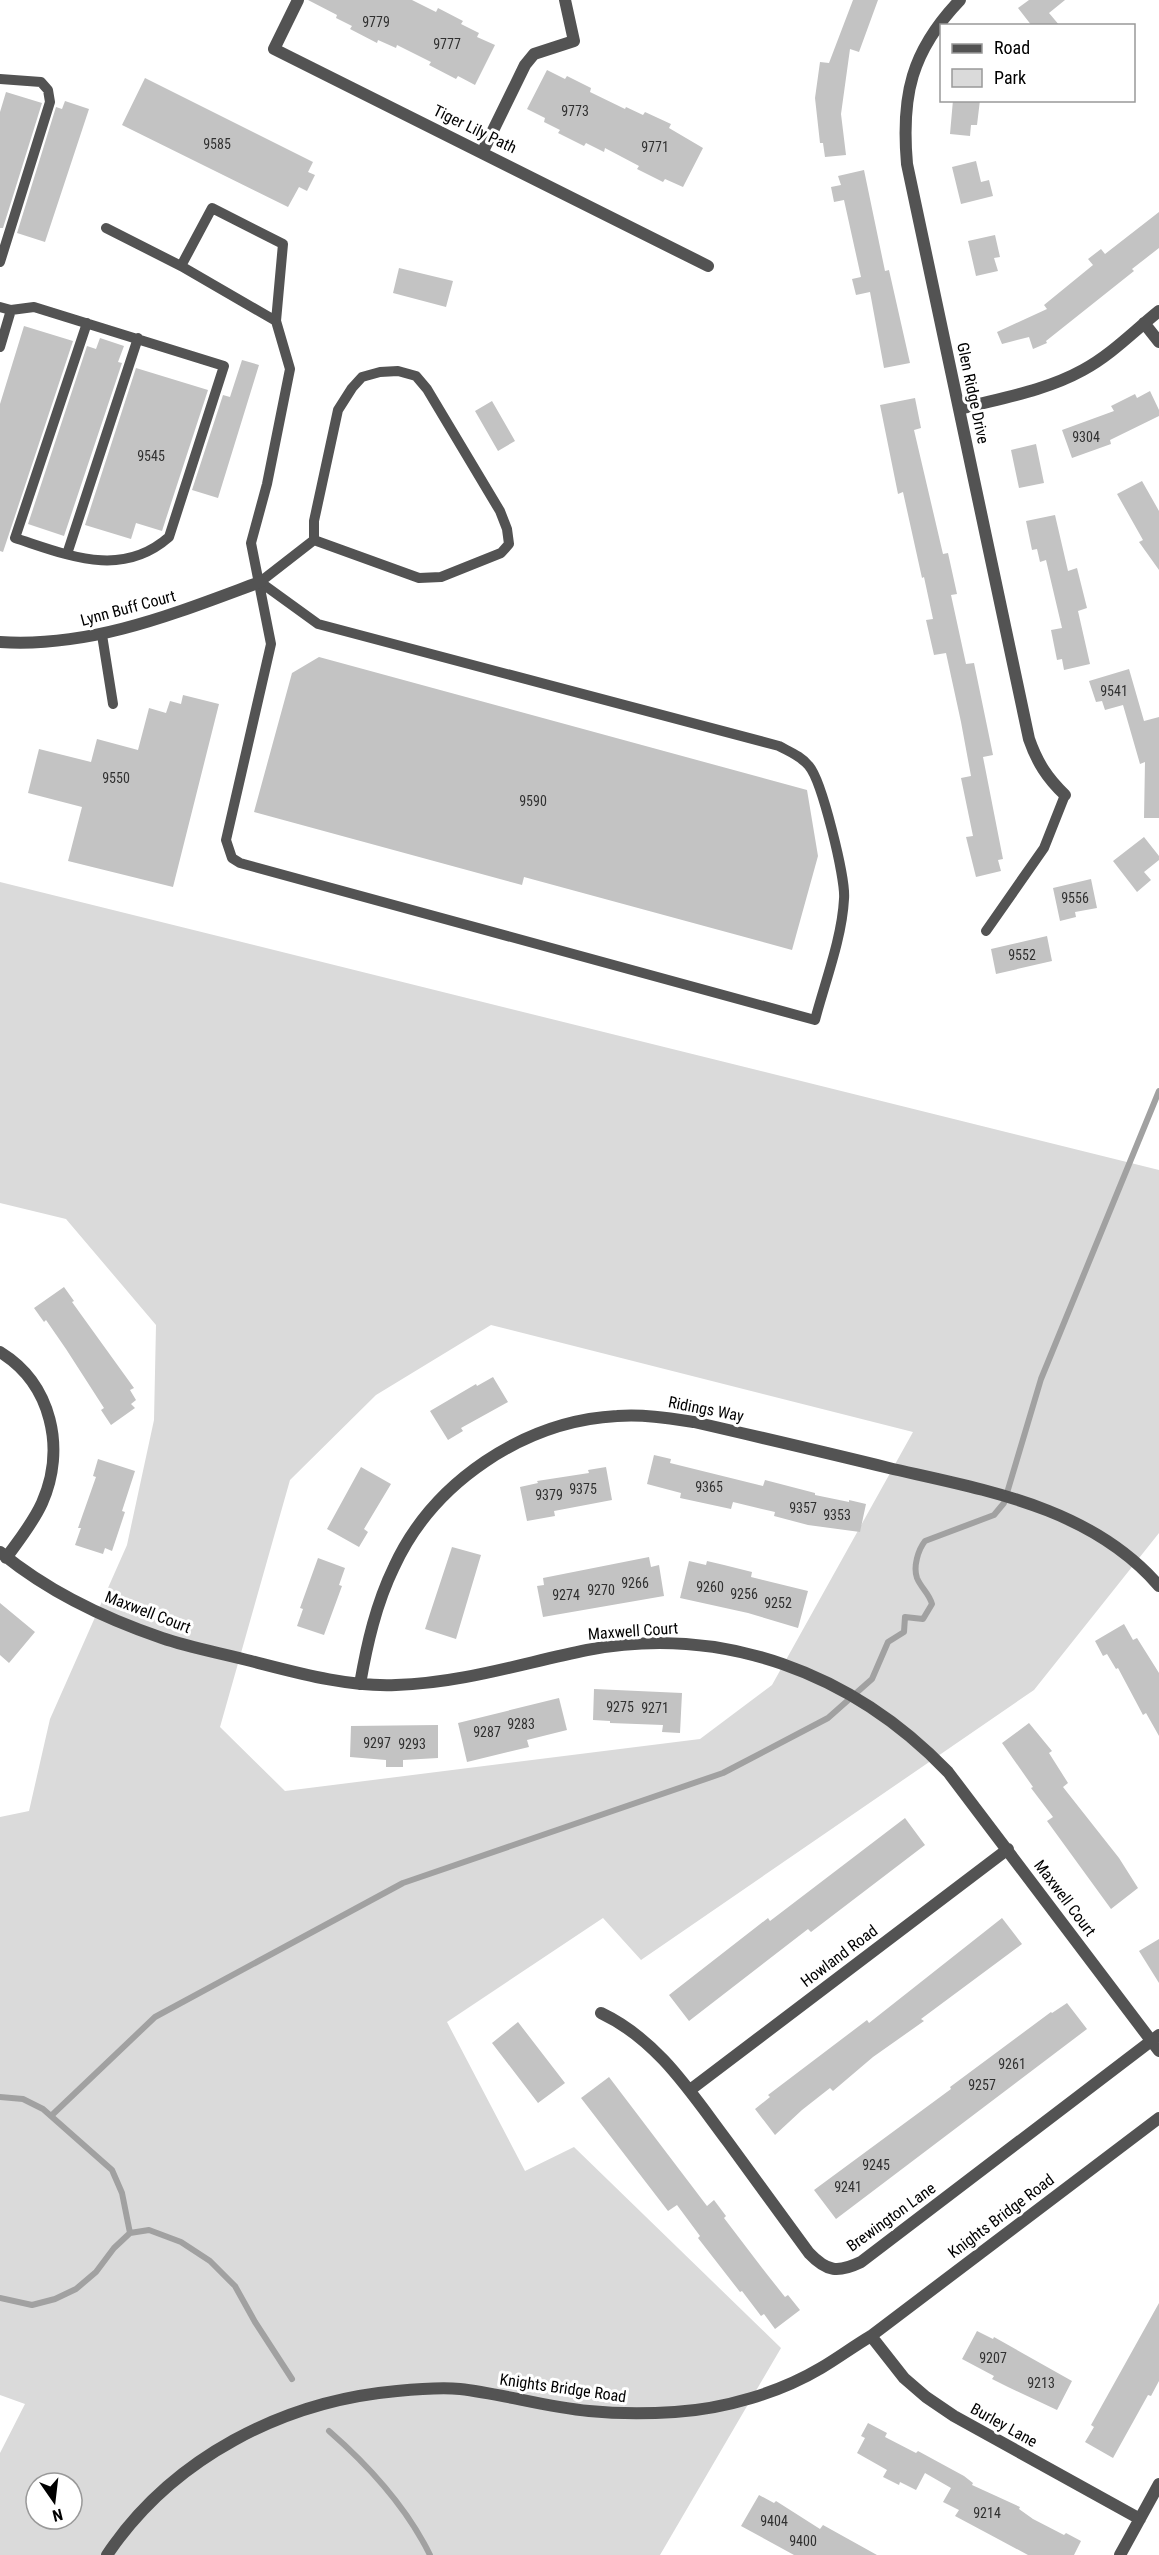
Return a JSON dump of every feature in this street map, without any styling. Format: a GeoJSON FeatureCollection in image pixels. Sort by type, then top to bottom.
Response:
{"type":"FeatureCollection","features":[{"type":"Feature","properties":{"kind":"street","name":"Tiger Lily Path"},"geometry":{"type":"LineString","coordinates":[[298,0],[274,49],[483,151],[708,266]]}},
{"type":"Feature","properties":{"kind":"street"},"geometry":{"type":"LineString","coordinates":[[483,151],[525,65],[534,54],[574,41],[565,0]]}},
{"type":"Feature","properties":{"kind":"street","name":"Glen Ridge Drive"},"geometry":{"type":"LineString","coordinates":[[960,0],[934,31],[917,62],[906,97],[904,126],[907,164],[1029,739],[1036,760],[1048,778],[1065,795]]}},
{"type":"Feature","properties":{"kind":"street"},"geometry":{"type":"LineString","coordinates":[[960,409],[1050,384],[1082,370],[1106,356],[1159,311]]}},
{"type":"Feature","properties":{"kind":"street"},"geometry":{"type":"LineString","coordinates":[[1144,323],[1159,342]]}},
{"type":"Feature","properties":{"kind":"street","name":"Lynn Buff Court"},"geometry":{"type":"LineString","coordinates":[[0,642],[57,642],[102,635],[170,615],[260,582]]}},
{"type":"Feature","properties":{"kind":"street"},"geometry":{"type":"LineString","coordinates":[[0,1352],[23,1369],[39,1392],[51,1419],[54,1448],[54,1462],[43,1501],[30,1526],[3,1555]]}},
{"type":"Feature","properties":{"kind":"street","name":"Ridings Way"},"geometry":{"type":"LineString","coordinates":[[360,1684],[367,1644],[394,1566],[416,1527],[442,1496],[503,1450],[541,1433],[577,1422],[626,1416],[655,1416],[694,1422],[1030,1503],[1094,1533],[1123,1552],[1159,1586]]}},
{"type":"Feature","properties":{"kind":"street","name":"Maxwell Court"},"geometry":{"type":"LineString","coordinates":[[3,1555],[62,1593],[112,1619],[163,1638],[316,1677],[360,1684],[436,1683],[464,1679],[589,1650],[641,1644],[683,1643],[722,1648],[767,1658],[805,1672],[874,1709],[919,1742],[941,1764],[1155,2038],[1159,2051]]}},
{"type":"Feature","properties":{"kind":"street","name":"Howland Road"},"geometry":{"type":"LineString","coordinates":[[690,2090],[1008,1849]]}},
{"type":"Feature","properties":{"kind":"street","name":"Brewington Lane"},"geometry":{"type":"LineString","coordinates":[[601,2013],[637,2033],[653,2048],[690,2090],[809,2253],[819,2263],[833,2270],[847,2269],[861,2262],[1155,2038]]}},
{"type":"Feature","properties":{"kind":"street","name":"Knights Bridge Road"},"geometry":{"type":"LineString","coordinates":[[107,2555],[153,2499],[199,2462],[256,2428],[286,2415],[332,2401],[380,2392],[426,2388],[459,2389],[588,2411],[629,2414],[677,2412],[714,2407],[788,2384],[821,2368],[871,2336],[1159,2118]]}},
{"type":"Feature","properties":{"kind":"street","name":"Burley Lane"},"geometry":{"type":"LineString","coordinates":[[871,2336],[904,2378],[926,2397],[954,2416],[1140,2519]]}},
{"type":"Feature","properties":{"kind":"street"},"geometry":{"type":"LineString","coordinates":[[1120,2555],[1159,2484]]}},
{"type":"Feature","properties":{"kind":"lane"},"geometry":{"type":"LineString","coordinates":[[0,79],[41,82],[48,90],[50,102],[0,262]]}},
{"type":"Feature","properties":{"kind":"lane"},"geometry":{"type":"LineString","coordinates":[[181,266],[212,208],[283,244],[276,321],[290,369],[267,484],[251,543],[271,644],[226,840],[232,858],[240,863],[815,1020],[843,914],[845,896],[824,799],[814,774],[799,756],[779,746],[318,624],[260,582]]}},
{"type":"Feature","properties":{"kind":"lane"},"geometry":{"type":"LineString","coordinates":[[106,228],[181,266],[276,321]]}},
{"type":"Feature","properties":{"kind":"lane"},"geometry":{"type":"LineString","coordinates":[[0,307],[11,310],[34,306],[224,366],[169,537],[159,546],[140,555],[116,561],[86,560],[15,538],[87,323]]}},
{"type":"Feature","properties":{"kind":"lane"},"geometry":{"type":"LineString","coordinates":[[0,347],[11,310]]}},
{"type":"Feature","properties":{"kind":"lane"},"geometry":{"type":"LineString","coordinates":[[67,554],[138,338]]}},
{"type":"Feature","properties":{"kind":"lane"},"geometry":{"type":"LineString","coordinates":[[398,371],[416,376],[427,389],[500,511],[507,529],[509,544],[501,553],[441,577],[419,578],[314,540],[314,521],[338,410],[362,377],[380,372],[398,371]]}},
{"type":"Feature","properties":{"kind":"lane"},"geometry":{"type":"LineString","coordinates":[[260,582],[314,540]]}},
{"type":"Feature","properties":{"kind":"lane"},"geometry":{"type":"LineString","coordinates":[[102,635],[113,704]]}},
{"type":"Feature","properties":{"kind":"lane"},"geometry":{"type":"LineString","coordinates":[[986,931],[1044,848],[1065,795]]}},
{"type":"Feature","properties":{"kind":"green space"},"geometry":{"type":"Polygon","coordinates":[[[0,882],[1159,1170],[1159,1533],[1034,1690],[641,1960],[603,1918],[447,2022],[525,2171],[574,2147],[781,2348],[660,2555],[0,2555],[0,2453],[25,2404],[0,2395],[0,1817],[29,1811],[50,1719],[127,1545],[154,1420],[156,1325],[66,1219],[0,1203],[0,882]],[[491,1325],[376,1395],[290,1480],[220,1727],[285,1791],[700,1739],[772,1685],[913,1432],[491,1325]]]}},
{"type":"Feature","properties":{"kind":"building"},"geometry":{"type":"Polygon","coordinates":[[[308,0],[412,0],[436,12],[438,8],[463,21],[461,24],[479,33],[477,37],[495,45],[475,85],[458,76],[456,79],[429,65],[431,62],[397,45],[396,48],[378,40],[377,43],[350,29],[352,26],[336,18],[337,15],[308,0]]]}},
{"type":"Feature","properties":{"kind":"building"},"geometry":{"type":"Polygon","coordinates":[[[853,0],[878,0],[859,52],[850,49],[841,114],[846,155],[825,157],[823,143],[820,143],[815,98],[820,62],[829,63],[853,0]]]}},
{"type":"Feature","properties":{"kind":"building"},"geometry":{"type":"Polygon","coordinates":[[[1029,0],[1065,0],[1049,13],[1058,24],[1030,24],[1018,8],[1029,0]]]}},
{"type":"Feature","properties":{"kind":"building"},"geometry":{"type":"Polygon","coordinates":[[[547,70],[565,79],[567,76],[591,88],[590,92],[625,109],[626,107],[643,115],[645,112],[671,124],[669,128],[703,148],[683,187],[665,179],[663,182],[637,169],[639,166],[605,148],[604,152],[586,143],[584,146],[558,133],[560,130],[544,122],[545,118],[527,109],[547,70]]]}},
{"type":"Feature","properties":{"kind":"building"},"geometry":{"type":"Polygon","coordinates":[[[145,78],[313,162],[308,172],[315,175],[307,191],[299,187],[288,207],[122,125],[145,78]]]}},
{"type":"Feature","properties":{"kind":"building"},"geometry":{"type":"Polygon","coordinates":[[[6,92],[42,103],[3,228],[0,228],[0,112],[6,92]]]}},
{"type":"Feature","properties":{"kind":"building"},"geometry":{"type":"Polygon","coordinates":[[[65,101],[89,109],[45,242],[17,233],[56,107],[62,109],[65,101]]]}},
{"type":"Feature","properties":{"kind":"building"},"geometry":{"type":"Polygon","coordinates":[[[953,102],[980,102],[977,125],[971,125],[970,136],[950,134],[953,102]]]}},
{"type":"Feature","properties":{"kind":"building"},"geometry":{"type":"Polygon","coordinates":[[[976,161],[981,182],[989,180],[993,196],[961,204],[952,167],[976,161]]]}},
{"type":"Feature","properties":{"kind":"building"},"geometry":{"type":"Polygon","coordinates":[[[864,170],[885,271],[889,270],[910,363],[884,368],[870,292],[856,295],[852,279],[861,277],[844,200],[834,202],[831,187],[841,185],[838,176],[864,170]]]}},
{"type":"Feature","properties":{"kind":"building"},"geometry":{"type":"Polygon","coordinates":[[[1159,212],[1159,248],[1132,269],[1134,271],[1046,341],[1047,343],[1033,349],[1029,337],[1002,344],[997,332],[1047,309],[1044,305],[1093,265],[1088,259],[1101,249],[1105,254],[1159,212]]]}},
{"type":"Feature","properties":{"kind":"building"},"geometry":{"type":"Polygon","coordinates":[[[995,235],[1000,257],[994,258],[998,271],[976,276],[968,241],[995,235]]]}},
{"type":"Feature","properties":{"kind":"building"},"geometry":{"type":"Polygon","coordinates":[[[399,268],[453,281],[446,307],[393,293],[399,268]]]}},
{"type":"Feature","properties":{"kind":"building"},"geometry":{"type":"Polygon","coordinates":[[[24,326],[73,341],[3,552],[0,551],[0,404],[24,326]]]}},
{"type":"Feature","properties":{"kind":"building"},"geometry":{"type":"Polygon","coordinates":[[[100,338],[124,346],[118,362],[122,363],[64,536],[28,524],[87,346],[96,349],[100,338]]]}},
{"type":"Feature","properties":{"kind":"building"},"geometry":{"type":"Polygon","coordinates":[[[242,360],[259,365],[218,498],[192,490],[223,395],[230,397],[242,360]]]}},
{"type":"Feature","properties":{"kind":"building"},"geometry":{"type":"Polygon","coordinates":[[[136,368],[208,390],[162,531],[136,523],[131,539],[85,525],[136,368]]]}},
{"type":"Feature","properties":{"kind":"building"},"geometry":{"type":"Polygon","coordinates":[[[1150,391],[1159,410],[1159,416],[1110,440],[1111,444],[1072,458],[1062,430],[1114,411],[1111,406],[1135,394],[1137,398],[1150,391]]]}},
{"type":"Feature","properties":{"kind":"building"},"geometry":{"type":"Polygon","coordinates":[[[915,398],[921,428],[914,430],[943,554],[948,553],[957,594],[951,595],[966,664],[974,663],[993,755],[983,757],[1003,859],[998,860],[1001,871],[976,877],[966,837],[973,836],[961,778],[971,776],[961,722],[946,653],[934,655],[926,620],[933,619],[924,577],[922,578],[903,492],[898,494],[880,405],[915,398]]]}},
{"type":"Feature","properties":{"kind":"building"},"geometry":{"type":"Polygon","coordinates":[[[492,401],[515,441],[498,451],[475,411],[492,401]]]}},
{"type":"Feature","properties":{"kind":"building"},"geometry":{"type":"Polygon","coordinates":[[[1036,444],[1044,483],[1019,488],[1011,450],[1036,444]]]}},
{"type":"Feature","properties":{"kind":"building"},"geometry":{"type":"Polygon","coordinates":[[[1142,481],[1159,511],[1159,570],[1139,542],[1143,540],[1117,494],[1142,481]]]}},
{"type":"Feature","properties":{"kind":"building"},"geometry":{"type":"Polygon","coordinates":[[[1055,515],[1068,571],[1077,568],[1087,608],[1078,611],[1090,664],[1064,670],[1062,659],[1057,660],[1051,630],[1062,628],[1046,560],[1040,562],[1037,549],[1032,550],[1026,521],[1055,515]]]}},
{"type":"Feature","properties":{"kind":"building"},"geometry":{"type":"Polygon","coordinates":[[[319,657],[807,790],[818,856],[792,950],[524,877],[522,885],[254,812],[292,673],[319,657]]]}},
{"type":"Feature","properties":{"kind":"building"},"geometry":{"type":"Polygon","coordinates":[[[1129,669],[1144,721],[1159,717],[1159,818],[1144,818],[1145,762],[1140,764],[1123,705],[1105,710],[1102,701],[1096,702],[1089,681],[1129,669]]]}},
{"type":"Feature","properties":{"kind":"building"},"geometry":{"type":"Polygon","coordinates":[[[183,695],[219,704],[173,887],[68,861],[82,807],[28,793],[39,749],[91,762],[97,739],[138,750],[149,708],[166,713],[170,701],[181,704],[183,695]]]}},
{"type":"Feature","properties":{"kind":"building"},"geometry":{"type":"Polygon","coordinates":[[[1144,837],[1159,856],[1159,860],[1144,872],[1151,880],[1137,892],[1113,861],[1144,837]]]}},
{"type":"Feature","properties":{"kind":"building"},"geometry":{"type":"Polygon","coordinates":[[[1091,879],[1097,908],[1075,912],[1076,917],[1060,921],[1053,888],[1091,879]]]}},
{"type":"Feature","properties":{"kind":"building"},"geometry":{"type":"Polygon","coordinates":[[[1047,936],[1052,961],[996,974],[991,949],[1047,936]]]}},
{"type":"Feature","properties":{"kind":"building"},"geometry":{"type":"Polygon","coordinates":[[[64,1287],[74,1301],[72,1302],[134,1388],[130,1390],[136,1400],[131,1404],[135,1408],[111,1425],[101,1410],[104,1408],[66,1349],[46,1320],[44,1322],[34,1308],[64,1287]]]}},
{"type":"Feature","properties":{"kind":"building"},"geometry":{"type":"Polygon","coordinates":[[[493,1377],[508,1402],[461,1428],[463,1431],[448,1440],[430,1411],[476,1384],[477,1386],[493,1377]]]}},
{"type":"Feature","properties":{"kind":"building"},"geometry":{"type":"Polygon","coordinates":[[[654,1455],[671,1459],[670,1463],[763,1486],[765,1480],[815,1493],[815,1495],[866,1504],[860,1532],[808,1525],[774,1516],[775,1512],[733,1502],[731,1509],[680,1498],[681,1493],[647,1484],[654,1455]]]}},
{"type":"Feature","properties":{"kind":"building"},"geometry":{"type":"Polygon","coordinates":[[[98,1459],[135,1471],[112,1551],[105,1548],[103,1554],[75,1545],[81,1528],[78,1528],[96,1477],[93,1476],[98,1459]]]}},
{"type":"Feature","properties":{"kind":"building"},"geometry":{"type":"Polygon","coordinates":[[[361,1467],[391,1484],[364,1529],[368,1532],[359,1547],[327,1529],[361,1467]]]}},
{"type":"Feature","properties":{"kind":"building"},"geometry":{"type":"Polygon","coordinates":[[[606,1467],[612,1500],[554,1511],[555,1516],[527,1521],[520,1487],[538,1483],[537,1481],[589,1473],[588,1470],[606,1467]]]}},
{"type":"Feature","properties":{"kind":"building"},"geometry":{"type":"Polygon","coordinates":[[[452,1547],[481,1555],[456,1639],[425,1629],[452,1547]]]}},
{"type":"Feature","properties":{"kind":"building"},"geometry":{"type":"Polygon","coordinates":[[[649,1557],[651,1567],[659,1565],[664,1596],[543,1617],[537,1586],[544,1585],[543,1578],[649,1557]]]}},
{"type":"Feature","properties":{"kind":"building"},"geometry":{"type":"Polygon","coordinates":[[[318,1558],[345,1568],[339,1585],[342,1586],[324,1635],[297,1626],[303,1609],[300,1608],[318,1558]]]}},
{"type":"Feature","properties":{"kind":"building"},"geometry":{"type":"Polygon","coordinates":[[[689,1561],[706,1565],[707,1561],[752,1572],[751,1577],[808,1591],[798,1628],[748,1613],[680,1598],[689,1561]]]}},
{"type":"Feature","properties":{"kind":"building"},"geometry":{"type":"Polygon","coordinates":[[[0,1603],[35,1632],[9,1663],[0,1655],[0,1603]]]}},
{"type":"Feature","properties":{"kind":"building"},"geometry":{"type":"Polygon","coordinates":[[[1124,1624],[1133,1640],[1137,1638],[1159,1673],[1159,1736],[1146,1713],[1143,1715],[1118,1668],[1116,1669],[1107,1654],[1103,1656],[1095,1641],[1124,1624]]]}},
{"type":"Feature","properties":{"kind":"building"},"geometry":{"type":"Polygon","coordinates":[[[594,1689],[682,1693],[680,1733],[662,1732],[663,1725],[593,1720],[594,1689]]]}},
{"type":"Feature","properties":{"kind":"building"},"geometry":{"type":"Polygon","coordinates":[[[559,1698],[567,1730],[527,1740],[529,1747],[467,1762],[458,1723],[559,1698]]]}},
{"type":"Feature","properties":{"kind":"building"},"geometry":{"type":"Polygon","coordinates":[[[1029,1723],[1052,1751],[1049,1753],[1068,1783],[1063,1787],[1119,1858],[1138,1888],[1111,1909],[1047,1821],[1053,1817],[1002,1743],[1029,1723]]]}},
{"type":"Feature","properties":{"kind":"building"},"geometry":{"type":"Polygon","coordinates":[[[438,1725],[438,1758],[403,1760],[403,1767],[386,1767],[386,1760],[350,1757],[351,1726],[438,1725]]]}},
{"type":"Feature","properties":{"kind":"building"},"geometry":{"type":"Polygon","coordinates":[[[905,1818],[925,1845],[811,1932],[808,1929],[689,2021],[669,1995],[768,1918],[770,1921],[905,1818]]]}},
{"type":"Feature","properties":{"kind":"building"},"geometry":{"type":"Polygon","coordinates":[[[1002,1918],[1022,1944],[921,2019],[924,2021],[873,2057],[833,2091],[830,2088],[775,2135],[755,2109],[770,2097],[768,2095],[867,2020],[869,2023],[1002,1918]]]}},
{"type":"Feature","properties":{"kind":"building"},"geometry":{"type":"Polygon","coordinates":[[[1159,1939],[1159,1983],[1139,1951],[1159,1939]]]}},
{"type":"Feature","properties":{"kind":"building"},"geometry":{"type":"Polygon","coordinates":[[[1067,2003],[1087,2029],[836,2219],[814,2190],[1051,2012],[1067,2003]]]}},
{"type":"Feature","properties":{"kind":"building"},"geometry":{"type":"Polygon","coordinates":[[[518,2022],[565,2083],[538,2103],[492,2043],[518,2022]]]}},
{"type":"Feature","properties":{"kind":"building"},"geometry":{"type":"Polygon","coordinates":[[[609,2077],[707,2206],[714,2200],[726,2216],[724,2218],[766,2273],[785,2297],[788,2295],[800,2310],[775,2329],[764,2314],[761,2316],[742,2291],[740,2292],[698,2238],[700,2236],[677,2205],[668,2211],[581,2098],[609,2077]]]}},
{"type":"Feature","properties":{"kind":"building"},"geometry":{"type":"Polygon","coordinates":[[[1159,2303],[1159,2381],[1151,2396],[1148,2395],[1113,2458],[1085,2442],[1094,2427],[1091,2425],[1159,2303]]]}},
{"type":"Feature","properties":{"kind":"building"},"geometry":{"type":"Polygon","coordinates":[[[977,2331],[993,2339],[994,2337],[1072,2381],[1057,2410],[992,2379],[994,2376],[962,2359],[977,2331]]]}},
{"type":"Feature","properties":{"kind":"building"},"geometry":{"type":"Polygon","coordinates":[[[868,2423],[887,2433],[885,2437],[916,2453],[918,2451],[964,2476],[973,2483],[972,2485],[1020,2507],[1019,2509],[1033,2519],[1081,2541],[1074,2555],[1028,2555],[955,2516],[959,2510],[943,2502],[951,2488],[925,2473],[916,2490],[883,2477],[887,2470],[857,2453],[865,2438],[861,2436],[868,2423]]]}},
{"type":"Feature","properties":{"kind":"building"},"geometry":{"type":"Polygon","coordinates":[[[759,2495],[774,2503],[776,2501],[820,2529],[823,2525],[877,2555],[794,2555],[741,2526],[759,2495]]]}},
{"type":"Feature","properties":{"kind":"waterway"},"geometry":{"type":"LineString","coordinates":[[51,2116],[155,2017],[403,1883],[723,1773],[828,1718],[872,1679],[888,1642],[904,1632],[905,1617],[923,1619],[932,1604],[916,1574],[917,1559],[925,1541],[994,1515],[1004,1503],[1041,1379],[1159,1091]]}},
{"type":"Feature","properties":{"kind":"waterway"},"geometry":{"type":"LineString","coordinates":[[0,2097],[23,2099],[43,2109],[112,2170],[122,2193],[130,2233]]}},
{"type":"Feature","properties":{"kind":"waterway"},"geometry":{"type":"LineString","coordinates":[[0,2298],[32,2305],[55,2299],[76,2289],[96,2272],[114,2248],[130,2233],[149,2230],[181,2242],[210,2261],[235,2286],[292,2379]]}},
{"type":"Feature","properties":{"kind":"waterway"},"geometry":{"type":"LineString","coordinates":[[329,2431],[386,2489],[410,2521],[430,2555]]}}]}
